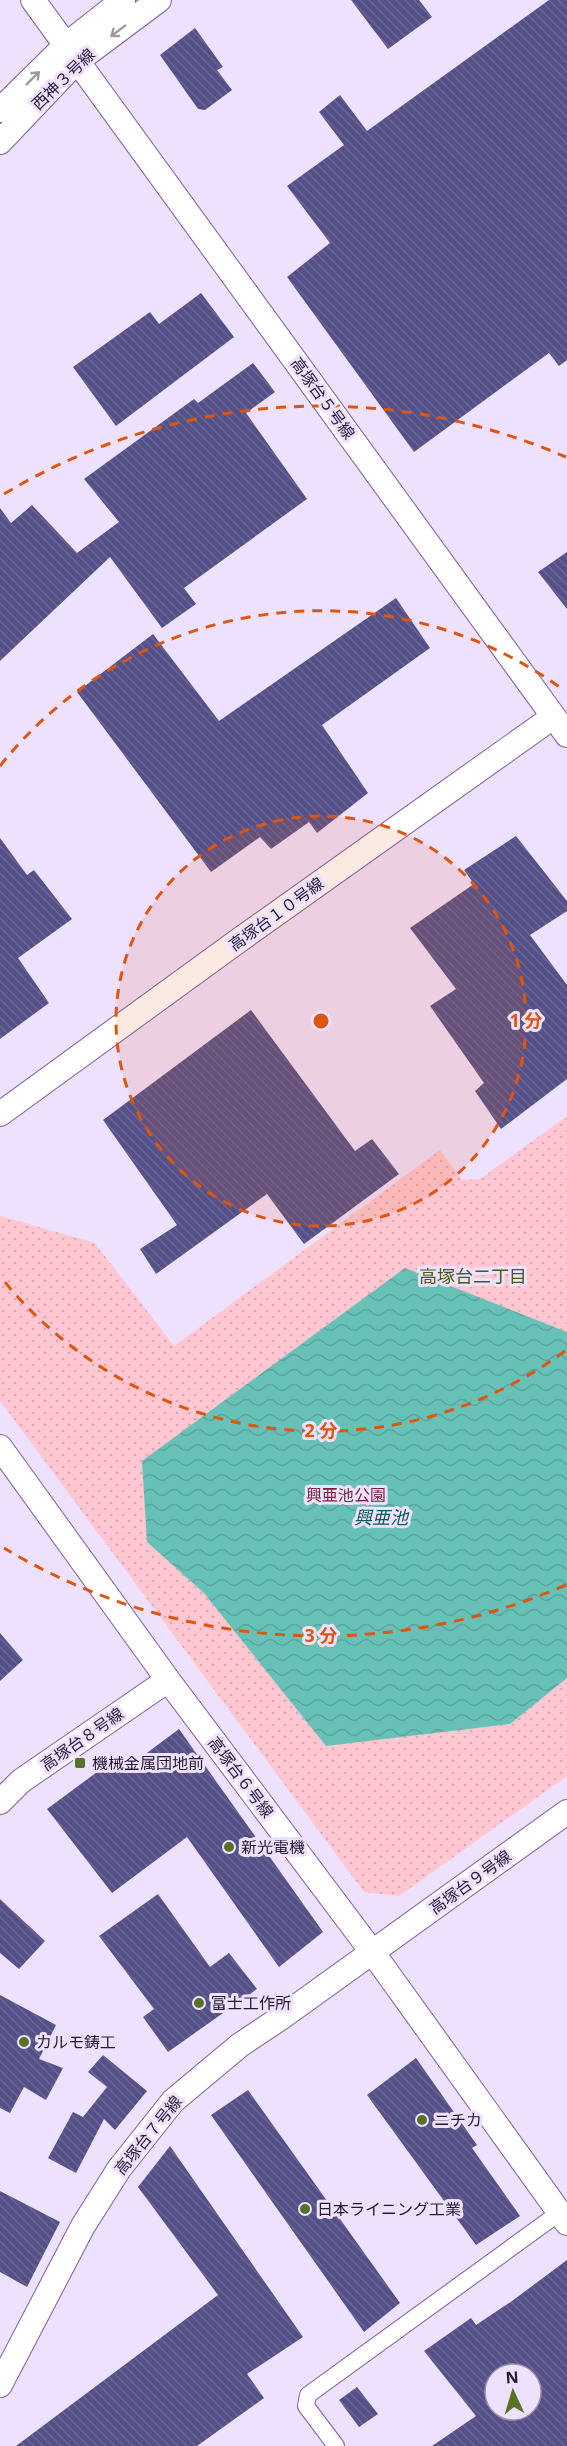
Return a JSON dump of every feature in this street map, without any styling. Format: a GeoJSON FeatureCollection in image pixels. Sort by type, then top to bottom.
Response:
{"type":"FeatureCollection","features":[{"type":"Feature","properties":{"kind":"street","name":"高塚台５号線"},"geometry":{"type":"LineString","coordinates":[[33,0],[560,726]]}},
{"type":"Feature","properties":{"kind":"street","name":"西神３号線"},"geometry":{"type":"LineString","coordinates":[[0,142],[71,54],[123,0]]}},
{"type":"Feature","properties":{"kind":"street","name":"西神３号線"},"geometry":{"type":"LineString","coordinates":[[0,110],[71,54],[159,0]]}},
{"type":"Feature","properties":{"kind":"street","name":"高塚台１０号線"},"geometry":{"type":"LineString","coordinates":[[0,1114],[238,941],[560,726]]}},
{"type":"Feature","properties":{"kind":"street","name":"高塚台６号線"},"geometry":{"type":"LineString","coordinates":[[0,1447],[168,1680],[373,1953],[563,2218]]}},
{"type":"Feature","properties":{"kind":"street","name":"高塚台８号線"},"geometry":{"type":"LineString","coordinates":[[0,1802],[21,1781],[168,1680]]}},
{"type":"Feature","properties":{"kind":"street","name":"高塚台９号線"},"geometry":{"type":"LineString","coordinates":[[373,1953],[567,1812]]}},
{"type":"Feature","properties":{"kind":"street","name":"高塚台７号線"},"geometry":{"type":"LineString","coordinates":[[0,2385],[83,2226],[119,2169],[173,2101],[240,2044],[373,1953]]}},
{"type":"Feature","properties":{"kind":"street"},"geometry":{"type":"LineString","coordinates":[[336,2446],[306,2406],[308,2395],[563,2218]]}},
{"type":"Feature","properties":{"kind":"green space","name":"興亜池公園"},"geometry":{"type":"Polygon","coordinates":[[[567,1116],[567,1776],[399,1896],[364,1892],[0,1401],[0,1216],[95,1243],[174,1346],[440,1150],[462,1180],[480,1179],[567,1116]]]}},
{"type":"Feature","properties":{"kind":"water","name":"興亜池"},"geometry":{"type":"Polygon","coordinates":[[[405,1268],[567,1332],[567,1678],[510,1724],[326,1746],[204,1593],[147,1542],[142,1461],[405,1268]]]}},
{"type":"Feature","properties":{"kind":"building"},"geometry":{"type":"Polygon","coordinates":[[[351,0],[419,0],[432,17],[388,49],[351,0]]]}},
{"type":"Feature","properties":{"kind":"building"},"geometry":{"type":"Polygon","coordinates":[[[549,0],[567,0],[567,360],[559,366],[549,353],[414,452],[287,277],[330,243],[287,186],[344,145],[319,112],[340,95],[367,131],[549,0]]]}},
{"type":"Feature","properties":{"kind":"building"},"geometry":{"type":"Polygon","coordinates":[[[195,28],[223,67],[217,70],[232,90],[205,110],[198,109],[160,55],[195,28]]]}},
{"type":"Feature","properties":{"kind":"building"},"geometry":{"type":"Polygon","coordinates":[[[201,293],[234,337],[116,426],[73,367],[150,312],[159,324],[201,293]]]}},
{"type":"Feature","properties":{"kind":"building"},"geometry":{"type":"Polygon","coordinates":[[[253,363],[275,392],[246,413],[307,499],[184,588],[196,604],[162,628],[110,557],[0,661],[0,508],[11,523],[32,505],[77,553],[119,522],[84,479],[194,399],[198,403],[253,363]]]}},
{"type":"Feature","properties":{"kind":"building"},"geometry":{"type":"Polygon","coordinates":[[[567,552],[567,609],[538,572],[567,552]]]}},
{"type":"Feature","properties":{"kind":"building"},"geometry":{"type":"Polygon","coordinates":[[[396,598],[430,648],[322,725],[368,793],[317,833],[309,822],[271,849],[260,837],[211,872],[77,692],[153,634],[219,721],[396,598]]]}},
{"type":"Feature","properties":{"kind":"building"},"geometry":{"type":"Polygon","coordinates":[[[516,836],[567,901],[567,911],[530,935],[567,985],[567,1079],[501,1129],[475,1091],[484,1083],[430,1006],[456,989],[410,928],[474,884],[464,870],[516,836]]]}},
{"type":"Feature","properties":{"kind":"building"},"geometry":{"type":"Polygon","coordinates":[[[0,838],[27,875],[34,870],[72,919],[18,958],[49,1003],[0,1039],[0,838]]]}},
{"type":"Feature","properties":{"kind":"building"},"geometry":{"type":"Polygon","coordinates":[[[251,1010],[355,1151],[372,1139],[399,1174],[304,1244],[267,1194],[156,1274],[140,1249],[177,1225],[103,1120],[251,1010]]]}},
{"type":"Feature","properties":{"kind":"building"},"geometry":{"type":"Polygon","coordinates":[[[0,1633],[23,1660],[0,1681],[0,1633]]]}},
{"type":"Feature","properties":{"kind":"building"},"geometry":{"type":"Polygon","coordinates":[[[179,1729],[323,1932],[279,1967],[187,1837],[112,1893],[47,1809],[116,1758],[124,1770],[179,1729]]]}},
{"type":"Feature","properties":{"kind":"building"},"geometry":{"type":"Polygon","coordinates":[[[158,1894],[210,1967],[229,1953],[257,1989],[168,2052],[143,2017],[154,2009],[99,1936],[158,1894]]]}},
{"type":"Feature","properties":{"kind":"building"},"geometry":{"type":"Polygon","coordinates":[[[0,1899],[45,1941],[19,1969],[0,1953],[0,1899]]]}},
{"type":"Feature","properties":{"kind":"building","name":"カルモ鋳工"},"geometry":{"type":"Polygon","coordinates":[[[0,1995],[56,2025],[39,2059],[63,2068],[46,2100],[24,2087],[10,2113],[0,2108],[0,1995]]]}},
{"type":"Feature","properties":{"kind":"building"},"geometry":{"type":"Polygon","coordinates":[[[103,2055],[147,2091],[115,2130],[104,2119],[76,2173],[48,2158],[73,2112],[83,2117],[107,2087],[88,2072],[103,2055]]]}},
{"type":"Feature","properties":{"kind":"building"},"geometry":{"type":"Polygon","coordinates":[[[416,2058],[477,2145],[472,2148],[520,2216],[476,2245],[367,2095],[416,2058]]]}},
{"type":"Feature","properties":{"kind":"building","name":"日本ライニング工業"},"geometry":{"type":"Polygon","coordinates":[[[248,2090],[400,2303],[364,2332],[211,2115],[248,2090]]]}},
{"type":"Feature","properties":{"kind":"building"},"geometry":{"type":"Polygon","coordinates":[[[170,2146],[303,2337],[247,2374],[264,2398],[197,2446],[16,2446],[218,2295],[138,2187],[170,2146]]]}},
{"type":"Feature","properties":{"kind":"building"},"geometry":{"type":"Polygon","coordinates":[[[0,2191],[60,2222],[27,2287],[0,2272],[0,2191]]]}},
{"type":"Feature","properties":{"kind":"building"},"geometry":{"type":"Polygon","coordinates":[[[567,2260],[567,2446],[432,2446],[476,2416],[424,2351],[471,2318],[476,2325],[567,2260]]]}},
{"type":"Feature","properties":{"kind":"building"},"geometry":{"type":"Polygon","coordinates":[[[357,2387],[378,2414],[359,2427],[339,2400],[357,2387]]]}},
{"type":"Feature","properties":{"kind":"place","name":"機械金属団地前"},"geometry":{"type":"Point","coordinates":[80,1763]}},
{"type":"Feature","properties":{"kind":"place","name":"新光電機"},"geometry":{"type":"Point","coordinates":[229,1847]}},
{"type":"Feature","properties":{"kind":"place","name":"富士工作所"},"geometry":{"type":"Point","coordinates":[199,2003]}},
{"type":"Feature","properties":{"kind":"place","name":"カルモ鋳工"},"geometry":{"type":"Point","coordinates":[24,2042]}},
{"type":"Feature","properties":{"kind":"place","name":"ニチカ"},"geometry":{"type":"Point","coordinates":[422,2120]}},
{"type":"Feature","properties":{"kind":"place","name":"日本ライニング工業"},"geometry":{"type":"Point","coordinates":[305,2209]}},
{"type":"Feature","properties":{"kind":"district","name":"高塚台二丁目"},"geometry":{"type":"Point","coordinates":[473,1276]}}]}
